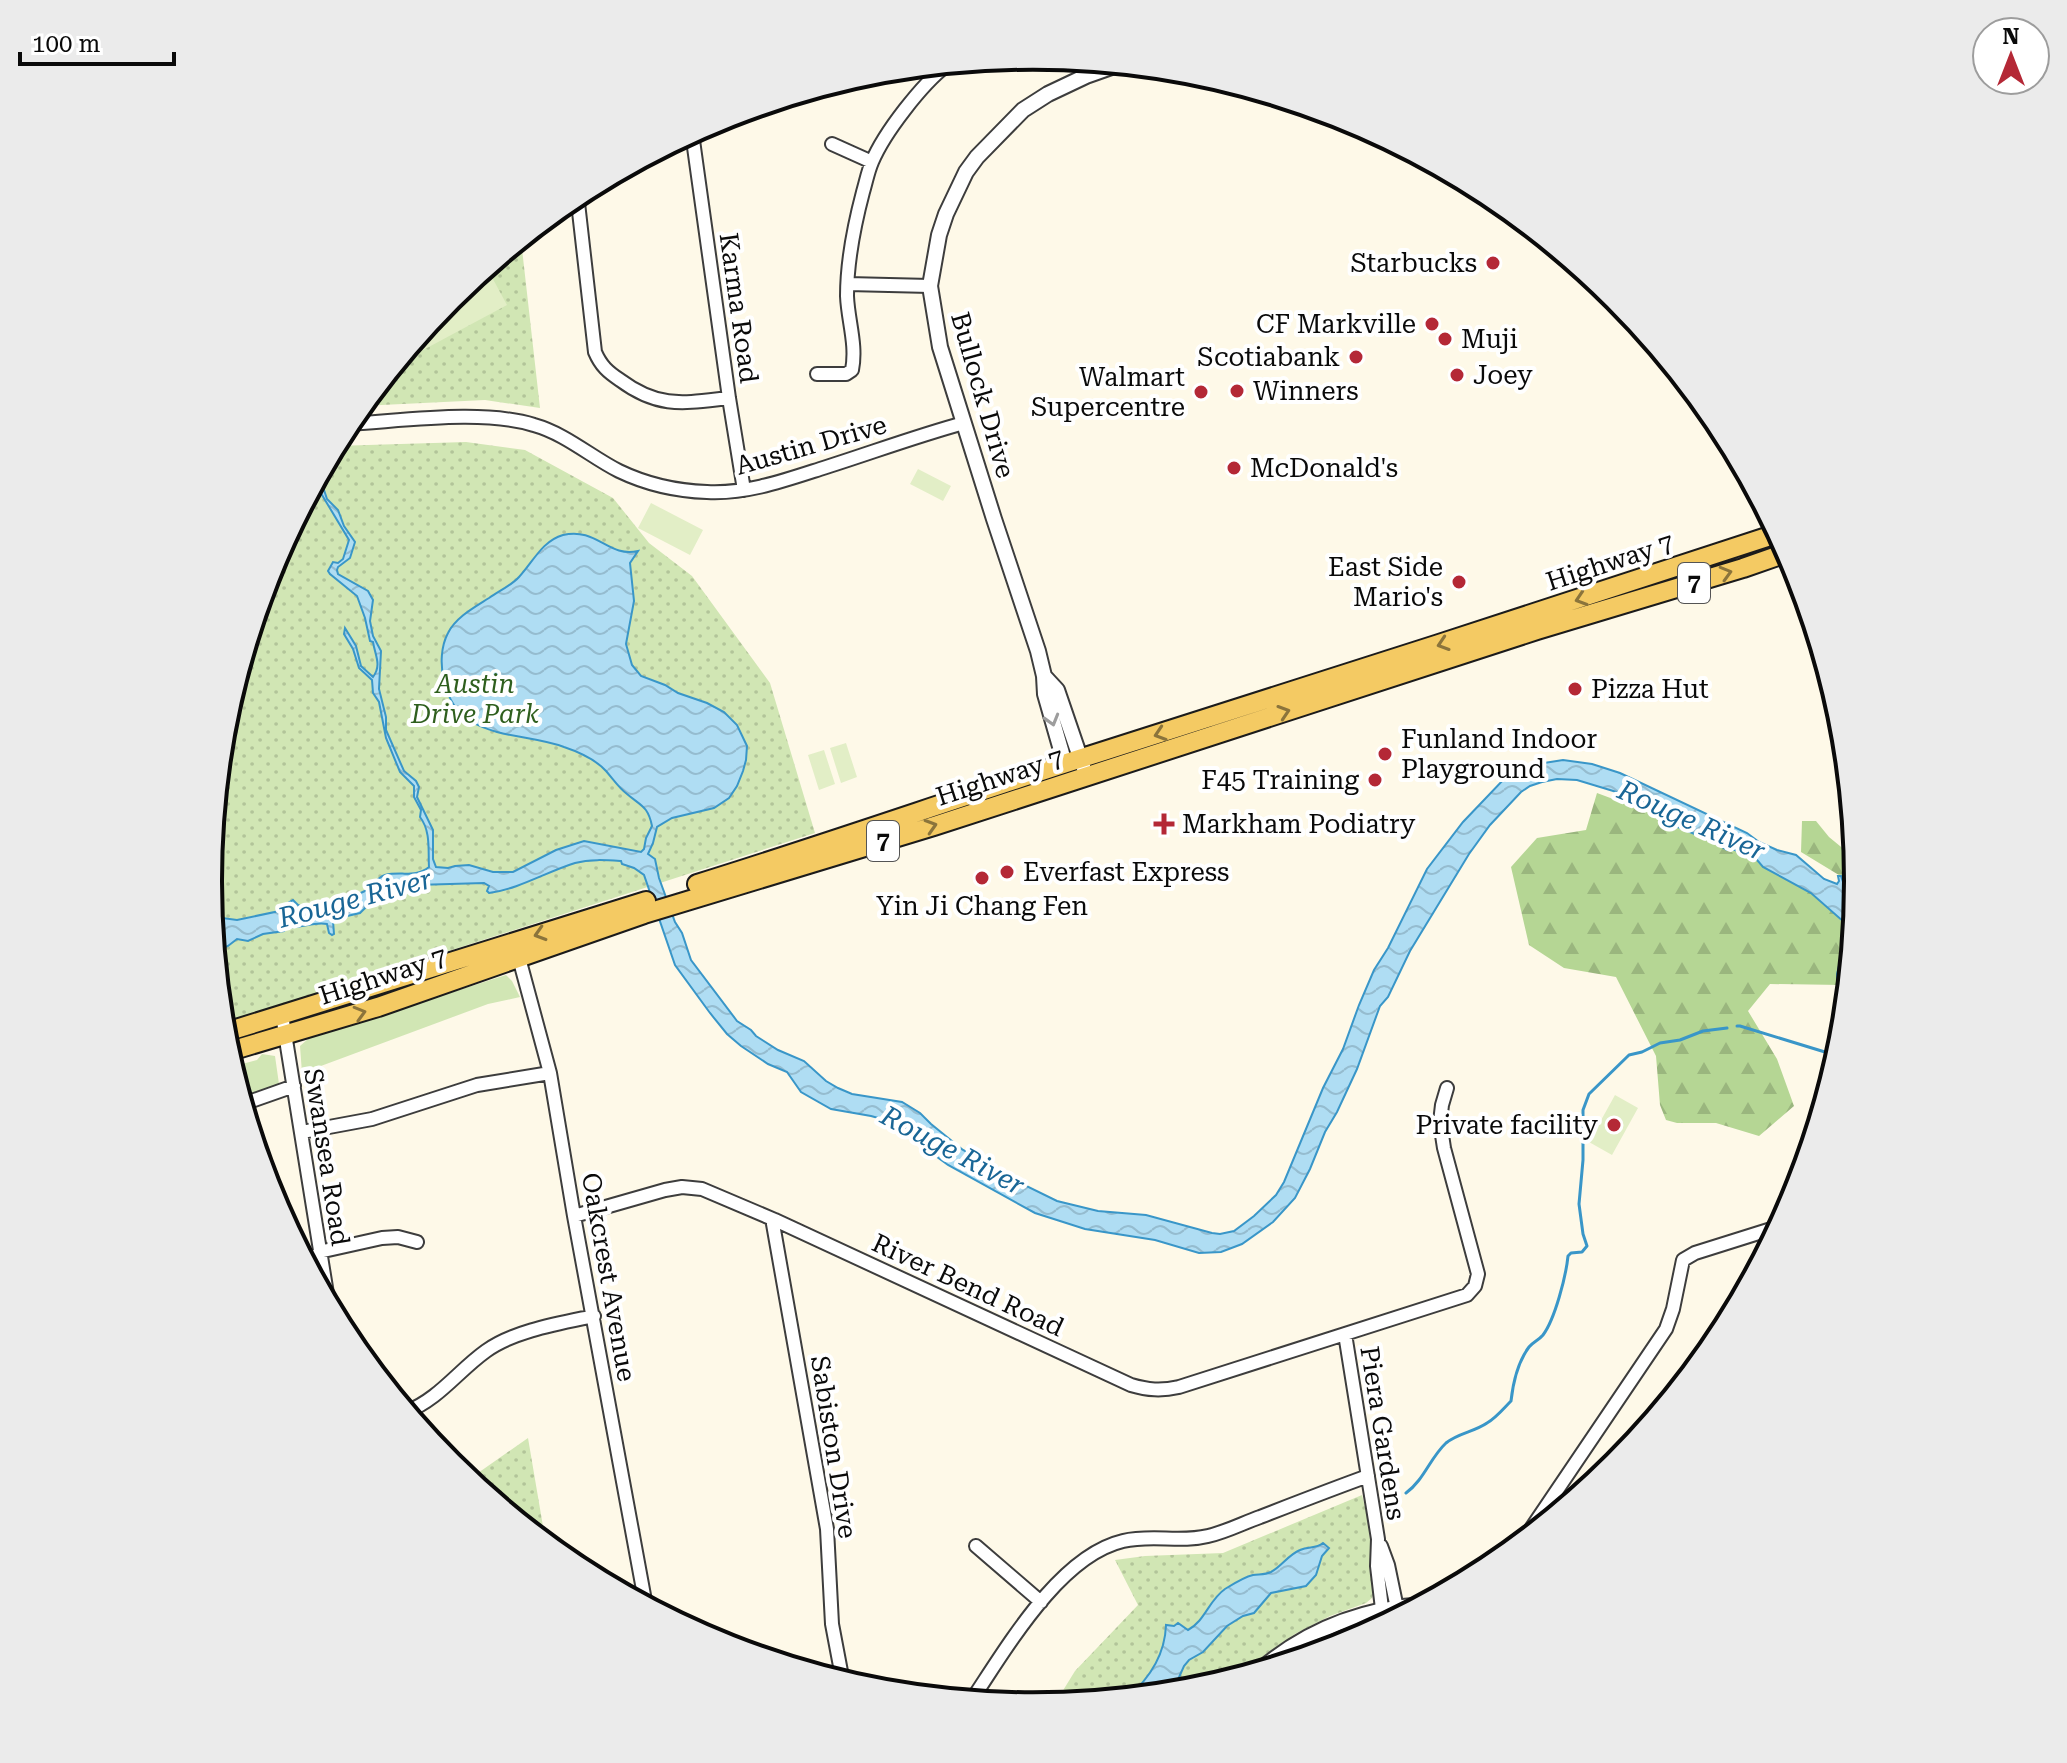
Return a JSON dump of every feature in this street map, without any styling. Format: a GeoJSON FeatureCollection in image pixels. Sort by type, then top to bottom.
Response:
{"type":"FeatureCollection","features":[{"type":"Feature","properties":{"kind":"main road","name":"Highway 7"},"geometry":{"type":"LineString","coordinates":[[239,1046],[284,1024],[643,908],[934,826],[1077,766],[1767,537]]}},
{"type":"Feature","properties":{"kind":"main road","name":"Highway 7"},"geometry":{"type":"LineString","coordinates":[[1077,766],[1776,556]]}},
{"type":"Feature","properties":{"kind":"main road","name":"Highway 7"},"geometry":{"type":"LineString","coordinates":[[236,1031],[378,1007],[519,958],[643,908]]}},
{"type":"Feature","properties":{"kind":"street","name":"Bullock Drive"},"geometry":{"type":"LineString","coordinates":[[1077,766],[1057,690],[1044,676],[940,347],[930,286],[946,214],[966,172],[977,157],[1023,110],[1048,94],[1095,73]]}},
{"type":"Feature","properties":{"kind":"street"},"geometry":{"type":"LineString","coordinates":[[817,374],[846,374],[852,370],[854,352],[847,299],[853,228],[872,162],[900,117],[933,77]]}},
{"type":"Feature","properties":{"kind":"street"},"geometry":{"type":"LineString","coordinates":[[832,144],[872,162]]}},
{"type":"Feature","properties":{"kind":"street","name":"Karma Road"},"geometry":{"type":"LineString","coordinates":[[694,145],[744,490]]}},
{"type":"Feature","properties":{"kind":"street"},"geometry":{"type":"LineString","coordinates":[[579,210],[595,352],[601,366],[637,393],[660,401],[678,403],[729,398]]}},
{"type":"Feature","properties":{"kind":"street"},"geometry":{"type":"LineString","coordinates":[[848,284],[930,286]]}},
{"type":"Feature","properties":{"kind":"street","name":"Austin Drive"},"geometry":{"type":"LineString","coordinates":[[365,423],[470,417],[506,419],[558,434],[619,471],[646,482],[672,489],[709,493],[744,490],[805,474],[964,423]]}},
{"type":"Feature","properties":{"kind":"street","name":"Oakcrest Avenue"},"geometry":{"type":"LineString","coordinates":[[519,958],[550,1073],[644,1592]]}},
{"type":"Feature","properties":{"kind":"street","name":"Swansea Road"},"geometry":{"type":"LineString","coordinates":[[284,1024],[323,1271]]}},
{"type":"Feature","properties":{"kind":"street"},"geometry":{"type":"LineString","coordinates":[[302,1132],[372,1119],[477,1085],[550,1073]]}},
{"type":"Feature","properties":{"kind":"street"},"geometry":{"type":"LineString","coordinates":[[253,1101],[294,1086]]}},
{"type":"Feature","properties":{"kind":"street","name":"River Bend Road"},"geometry":{"type":"LineString","coordinates":[[574,1216],[665,1190],[682,1187],[702,1189],[1131,1385],[1146,1390],[1163,1390],[1467,1295],[1475,1286],[1478,1274],[1444,1148],[1440,1122],[1447,1088]]}},
{"type":"Feature","properties":{"kind":"street","name":"Sabiston Drive"},"geometry":{"type":"LineString","coordinates":[[775,1220],[773,1224],[827,1529],[828,1584],[841,1669]]}},
{"type":"Feature","properties":{"kind":"street"},"geometry":{"type":"LineString","coordinates":[[1540,1515],[1666,1329],[1683,1260],[1695,1253],[1765,1231]]}},
{"type":"Feature","properties":{"kind":"street"},"geometry":{"type":"LineString","coordinates":[[319,1252],[382,1238],[398,1237],[417,1242]]}},
{"type":"Feature","properties":{"kind":"street"},"geometry":{"type":"LineString","coordinates":[[415,1407],[434,1398],[470,1364],[510,1337],[594,1316]]}},
{"type":"Feature","properties":{"kind":"street","name":"Piera Gardens"},"geometry":{"type":"LineString","coordinates":[[1345,1334],[1378,1539],[1388,1565],[1393,1609]]}},
{"type":"Feature","properties":{"kind":"street"},"geometry":{"type":"LineString","coordinates":[[978,1691],[1008,1646],[1061,1579],[1083,1560],[1105,1547],[1137,1538],[1183,1539],[1211,1535],[1368,1476]]}},
{"type":"Feature","properties":{"kind":"street"},"geometry":{"type":"LineString","coordinates":[[976,1546],[1041,1602]]}},
{"type":"Feature","properties":{"kind":"street"},"geometry":{"type":"LineString","coordinates":[[1280,1654],[1339,1622],[1383,1613]]}},
{"type":"Feature","properties":{"kind":"green space"},"geometry":{"type":"Polygon","coordinates":[[[522,251],[540,408],[485,400],[377,405],[423,346],[498,271],[522,251]]]}},
{"type":"Feature","properties":{"kind":"green space"},"geometry":{"type":"Polygon","coordinates":[[[492,277],[507,305],[417,353],[492,277]]]}},
{"type":"Feature","properties":{"kind":"green space","name":"Austin Drive Park"},"geometry":{"type":"Polygon","coordinates":[[[466,442],[525,450],[613,498],[649,543],[692,576],[770,683],[815,833],[235,1020],[224,935],[222,882],[229,776],[238,723],[265,621],[284,571],[306,523],[350,446],[466,442]]]}},
{"type":"Feature","properties":{"kind":"green space"},"geometry":{"type":"Polygon","coordinates":[[[918,469],[951,486],[943,501],[910,484],[918,469]]]}},
{"type":"Feature","properties":{"kind":"green space"},"geometry":{"type":"Polygon","coordinates":[[[651,503],[703,530],[690,555],[638,528],[651,503]]]}},
{"type":"Feature","properties":{"kind":"green space"},"geometry":{"type":"Polygon","coordinates":[[[846,743],[857,777],[841,783],[830,748],[846,743]]]}},
{"type":"Feature","properties":{"kind":"green space"},"geometry":{"type":"Polygon","coordinates":[[[824,750],[835,784],[819,790],[808,755],[824,750]]]}},
{"type":"Feature","properties":{"kind":"green space"},"geometry":{"type":"Polygon","coordinates":[[[1597,793],[1707,834],[1758,859],[1844,912],[1838,985],[1770,984],[1748,1011],[1777,1059],[1794,1106],[1759,1136],[1716,1123],[1666,1120],[1660,1105],[1656,1056],[1616,977],[1564,968],[1529,945],[1511,867],[1537,838],[1586,830],[1597,793]]]}},
{"type":"Feature","properties":{"kind":"green space"},"geometry":{"type":"Polygon","coordinates":[[[1802,821],[1816,821],[1844,849],[1845,879],[1801,852],[1802,821]]]}},
{"type":"Feature","properties":{"kind":"green space"},"geometry":{"type":"Polygon","coordinates":[[[506,975],[520,997],[488,1004],[302,1073],[300,1046],[309,1038],[506,975]]]}},
{"type":"Feature","properties":{"kind":"green space"},"geometry":{"type":"Polygon","coordinates":[[[262,1054],[275,1056],[279,1084],[250,1094],[243,1064],[257,1060],[262,1054]]]}},
{"type":"Feature","properties":{"kind":"green space","name":"Private facility"},"geometry":{"type":"Polygon","coordinates":[[[1615,1095],[1638,1108],[1612,1155],[1589,1142],[1615,1095]]]}},
{"type":"Feature","properties":{"kind":"green space"},"geometry":{"type":"Polygon","coordinates":[[[528,1438],[543,1528],[498,1492],[478,1473],[528,1438]]]}},
{"type":"Feature","properties":{"kind":"green space"},"geometry":{"type":"Polygon","coordinates":[[[1362,1495],[1376,1584],[1372,1598],[1366,1603],[1330,1616],[1295,1634],[1258,1661],[1139,1686],[1062,1692],[1075,1671],[1138,1605],[1115,1560],[1223,1553],[1362,1495]]]}},
{"type":"Feature","properties":{"kind":"water","name":"Rouge River"},"geometry":{"type":"Polygon","coordinates":[[[324,489],[355,542],[350,558],[338,567],[338,574],[368,591],[373,600],[370,621],[381,651],[379,689],[386,730],[404,771],[419,787],[417,797],[433,830],[436,867],[469,865],[493,872],[513,872],[556,850],[584,841],[641,852],[652,826],[643,807],[621,789],[602,767],[587,757],[564,747],[481,727],[461,714],[444,681],[442,656],[448,633],[472,609],[516,580],[544,547],[556,538],[585,535],[618,550],[638,551],[630,563],[634,601],[626,644],[632,665],[641,676],[724,712],[737,725],[747,746],[743,771],[729,798],[714,808],[672,818],[657,827],[648,854],[655,859],[659,878],[691,960],[737,1021],[756,1036],[804,1061],[838,1088],[852,1094],[902,1102],[920,1113],[963,1150],[1057,1201],[1098,1211],[1146,1215],[1220,1234],[1234,1231],[1254,1216],[1276,1195],[1284,1182],[1374,970],[1427,869],[1463,822],[1504,779],[1518,771],[1563,760],[1592,764],[1620,773],[1747,833],[1759,842],[1796,855],[1824,879],[1837,884],[1838,876],[1841,876],[1845,887],[1844,922],[1811,893],[1763,867],[1752,854],[1727,850],[1675,826],[1667,813],[1633,797],[1577,780],[1557,779],[1530,786],[1490,825],[1410,951],[1388,997],[1380,1006],[1357,1069],[1310,1169],[1295,1198],[1273,1222],[1242,1244],[1221,1252],[1199,1253],[1155,1240],[1085,1229],[1035,1213],[948,1165],[933,1154],[919,1137],[900,1124],[831,1109],[801,1092],[787,1072],[741,1046],[727,1034],[675,965],[644,875],[621,861],[575,863],[511,888],[489,893],[489,886],[484,883],[416,885],[366,907],[360,913],[334,919],[332,935],[327,924],[317,923],[287,927],[284,931],[263,934],[248,941],[237,939],[225,947],[223,918],[237,920],[284,910],[293,900],[311,910],[365,891],[385,875],[419,872],[429,867],[427,835],[420,817],[421,810],[414,797],[414,786],[400,772],[386,738],[372,680],[359,668],[344,634],[345,628],[356,646],[361,666],[373,677],[377,660],[365,618],[357,596],[328,571],[333,562],[343,559],[349,540],[321,494],[324,489]]]}},
{"type":"Feature","properties":{"kind":"water"},"geometry":{"type":"Polygon","coordinates":[[[1323,1543],[1329,1548],[1322,1556],[1316,1575],[1306,1586],[1271,1593],[1254,1613],[1227,1626],[1203,1652],[1189,1660],[1178,1679],[1139,1686],[1159,1656],[1166,1625],[1178,1623],[1188,1630],[1225,1589],[1250,1576],[1271,1572],[1296,1552],[1323,1543]]]}},
{"type":"Feature","properties":{"kind":"waterway"},"geometry":{"type":"LineString","coordinates":[[1737,1026],[1826,1052]]}},
{"type":"Feature","properties":{"kind":"waterway"},"geometry":{"type":"LineString","coordinates":[[1406,1493],[1418,1482],[1446,1443],[1490,1421],[1511,1401],[1521,1360],[1529,1347],[1543,1335],[1552,1319],[1568,1256],[1582,1252],[1587,1246],[1579,1204],[1583,1110],[1589,1094],[1629,1055],[1703,1031],[1727,1028]]}},
{"type":"Feature","properties":{"kind":"place","name":"Starbucks"},"geometry":{"type":"Point","coordinates":[1493,263]}},
{"type":"Feature","properties":{"kind":"place","name":"CF Markville"},"geometry":{"type":"Point","coordinates":[1432,324]}},
{"type":"Feature","properties":{"kind":"place","name":"Muji"},"geometry":{"type":"Point","coordinates":[1445,339]}},
{"type":"Feature","properties":{"kind":"place","name":"Scotiabank"},"geometry":{"type":"Point","coordinates":[1356,357]}},
{"type":"Feature","properties":{"kind":"place","name":"Joey"},"geometry":{"type":"Point","coordinates":[1457,375]}},
{"type":"Feature","properties":{"kind":"place","name":"Winners"},"geometry":{"type":"Point","coordinates":[1237,391]}},
{"type":"Feature","properties":{"kind":"place","name":"Walmart Supercentre"},"geometry":{"type":"Point","coordinates":[1201,392]}},
{"type":"Feature","properties":{"kind":"place","name":"McDonald's"},"geometry":{"type":"Point","coordinates":[1234,468]}},
{"type":"Feature","properties":{"kind":"place","name":"East Side Mario's"},"geometry":{"type":"Point","coordinates":[1459,582]}},
{"type":"Feature","properties":{"kind":"place","name":"Pizza Hut"},"geometry":{"type":"Point","coordinates":[1575,689]}},
{"type":"Feature","properties":{"kind":"place","name":"Funland Indoor Playground"},"geometry":{"type":"Point","coordinates":[1385,754]}},
{"type":"Feature","properties":{"kind":"place","name":"F45 Training"},"geometry":{"type":"Point","coordinates":[1375,780]}},
{"type":"Feature","properties":{"kind":"place","name":"Markham Podiatry"},"geometry":{"type":"Point","coordinates":[1164,824]}},
{"type":"Feature","properties":{"kind":"place","name":"Everfast Express"},"geometry":{"type":"Point","coordinates":[1007,872]}},
{"type":"Feature","properties":{"kind":"place","name":"Yin Ji Chang Fen"},"geometry":{"type":"Point","coordinates":[982,878]}},
{"type":"Feature","properties":{"kind":"place","name":"Private facility"},"geometry":{"type":"Point","coordinates":[1614,1125]}}]}
